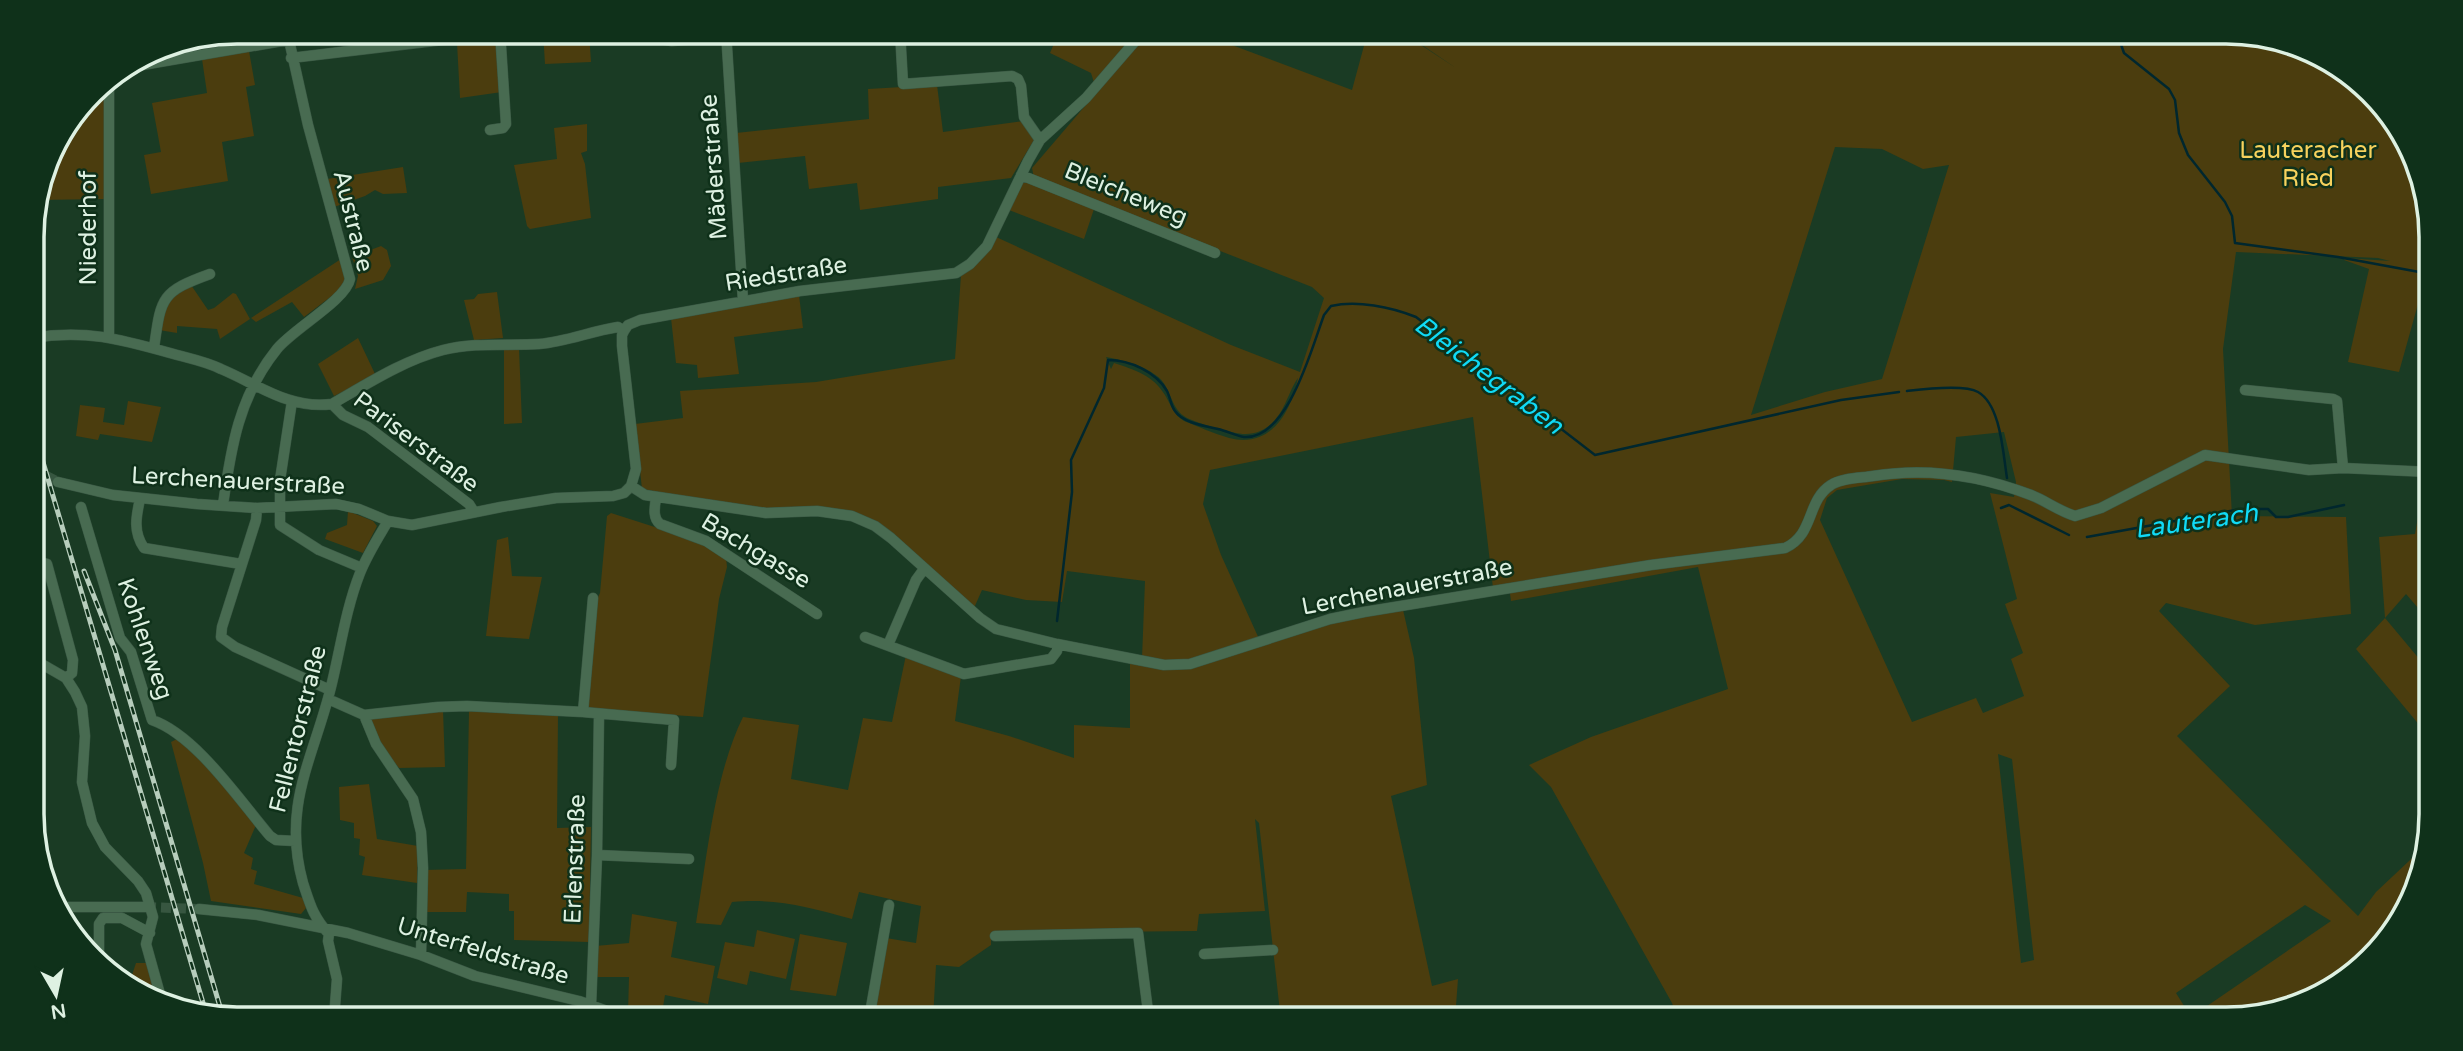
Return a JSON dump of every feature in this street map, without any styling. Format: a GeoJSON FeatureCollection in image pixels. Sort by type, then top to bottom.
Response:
{"type":"FeatureCollection","features":[{"type":"Feature","properties":{"kind":"street"},"geometry":{"type":"LineString","coordinates":[[156,62],[246,44]]}},
{"type":"Feature","properties":{"kind":"street","name":"Austraße"},"geometry":{"type":"LineString","coordinates":[[223,505],[230,450],[240,413],[254,386],[277,348],[344,293],[350,279],[323,185],[289,44]]}},
{"type":"Feature","properties":{"kind":"street"},"geometry":{"type":"LineString","coordinates":[[292,58],[404,44]]}},
{"type":"Feature","properties":{"kind":"street"},"geometry":{"type":"LineString","coordinates":[[490,130],[503,128],[506,124],[501,44]]}},
{"type":"Feature","properties":{"kind":"street","name":"Mäderstraße"},"geometry":{"type":"LineString","coordinates":[[727,44],[743,301]]}},
{"type":"Feature","properties":{"kind":"street"},"geometry":{"type":"LineString","coordinates":[[901,44],[903,84],[1012,76],[1018,79],[1021,86],[1022,112],[1040,140]]}},
{"type":"Feature","properties":{"kind":"street","name":"Riedstraße"},"geometry":{"type":"LineString","coordinates":[[332,404],[395,369],[441,350],[473,344],[560,341],[618,327],[624,331],[628,325],[640,320],[800,291],[956,273],[970,264],[987,246],[1040,140],[1086,98],[1133,44]]}},
{"type":"Feature","properties":{"kind":"street","name":"Niederhof"},"geometry":{"type":"LineString","coordinates":[[108,93],[109,337]]}},
{"type":"Feature","properties":{"kind":"street","name":"Bleicheweg"},"geometry":{"type":"LineString","coordinates":[[1021,175],[1215,253]]}},
{"type":"Feature","properties":{"kind":"street"},"geometry":{"type":"LineString","coordinates":[[153,348],[160,310],[165,299],[173,290],[209,274]]}},
{"type":"Feature","properties":{"kind":"street"},"geometry":{"type":"LineString","coordinates":[[624,331],[622,346],[636,469],[635,480],[631,486]]}},
{"type":"Feature","properties":{"kind":"street","name":"Pariserstraße"},"geometry":{"type":"LineString","coordinates":[[44,336],[71,333],[109,337],[220,368],[254,386],[292,401],[310,405],[332,404],[343,415],[368,427],[459,496],[474,512]]}},
{"type":"Feature","properties":{"kind":"street"},"geometry":{"type":"LineString","coordinates":[[2245,390],[2333,398],[2337,401],[2343,468]]}},
{"type":"Feature","properties":{"kind":"street"},"geometry":{"type":"LineString","coordinates":[[292,401],[280,480],[280,525],[306,543],[362,568]]}},
{"type":"Feature","properties":{"kind":"street","name":"Lerchenauerstraße"},"geometry":{"type":"LineString","coordinates":[[58,482],[94,492],[140,499],[257,508],[336,505],[359,509],[403,525],[420,525],[474,512],[556,498],[613,496],[624,493],[631,486],[645,495],[766,513],[817,511],[852,516],[875,526],[979,618],[996,629],[1164,665],[1190,664],[1319,622],[1364,612],[1662,564],[1777,550],[1792,545],[1802,536],[1815,503],[1833,484],[1899,471],[1972,478],[2033,495],[2075,516],[2101,508],[2205,456],[2309,470],[2343,468],[2419,471]]}},
{"type":"Feature","properties":{"kind":"street","name":"Bachgasse"},"geometry":{"type":"LineString","coordinates":[[656,497],[655,514],[660,524],[706,541],[817,614]]}},
{"type":"Feature","properties":{"kind":"street"},"geometry":{"type":"LineString","coordinates":[[140,499],[135,520],[136,530],[144,548],[241,564]]}},
{"type":"Feature","properties":{"kind":"street","name":"Kohlenweg"},"geometry":{"type":"LineString","coordinates":[[81,507],[120,638],[131,652],[152,720],[163,724],[214,768],[270,836],[276,840],[295,841]]}},
{"type":"Feature","properties":{"kind":"street"},"geometry":{"type":"LineString","coordinates":[[257,508],[256,520],[222,627],[221,637],[224,640],[364,715],[445,706],[583,712],[674,720],[671,765]]}},
{"type":"Feature","properties":{"kind":"street","name":"Fellentorstraße"},"geometry":{"type":"LineString","coordinates":[[335,1007],[337,979],[328,942],[329,934],[315,919],[299,866],[295,841],[299,792],[329,695],[345,624],[362,568],[388,521]]}},
{"type":"Feature","properties":{"kind":"street"},"geometry":{"type":"LineString","coordinates":[[44,563],[47,564],[73,660],[72,673],[66,678]]}},
{"type":"Feature","properties":{"kind":"street"},"geometry":{"type":"LineString","coordinates":[[888,645],[916,580],[924,569]]}},
{"type":"Feature","properties":{"kind":"street"},"geometry":{"type":"LineString","coordinates":[[583,712],[593,598]]}},
{"type":"Feature","properties":{"kind":"street"},"geometry":{"type":"LineString","coordinates":[[865,637],[964,674],[1051,659],[1058,644]]}},
{"type":"Feature","properties":{"kind":"street"},"geometry":{"type":"LineString","coordinates":[[44,665],[66,678],[82,707],[85,736],[82,782],[94,830],[105,847],[138,881],[146,894],[153,917],[146,944],[159,991]]}},
{"type":"Feature","properties":{"kind":"street","name":"Erlenstraße"},"geometry":{"type":"LineString","coordinates":[[591,1005],[599,714]]}},
{"type":"Feature","properties":{"kind":"street"},"geometry":{"type":"LineString","coordinates":[[364,715],[376,744],[414,799],[421,832],[423,868],[421,955]]}},
{"type":"Feature","properties":{"kind":"street"},"geometry":{"type":"LineString","coordinates":[[597,855],[689,859]]}},
{"type":"Feature","properties":{"kind":"street"},"geometry":{"type":"LineString","coordinates":[[871,1007],[889,905]]}},
{"type":"Feature","properties":{"kind":"street"},"geometry":{"type":"LineString","coordinates":[[68,907],[146,907]]}},
{"type":"Feature","properties":{"kind":"street","name":"Unterfeldstraße"},"geometry":{"type":"LineString","coordinates":[[199,909],[258,915],[348,933],[421,955],[475,976],[596,1007]]}},
{"type":"Feature","properties":{"kind":"street"},"geometry":{"type":"LineString","coordinates":[[99,950],[99,924],[103,918],[122,918],[149,933]]}},
{"type":"Feature","properties":{"kind":"street"},"geometry":{"type":"LineString","coordinates":[[995,936],[1138,933],[1147,1007]]}},
{"type":"Feature","properties":{"kind":"street"},"geometry":{"type":"LineString","coordinates":[[1204,954],[1273,950]]}},
{"type":"Feature","properties":{"kind":"green space"},"geometry":{"type":"Polygon","coordinates":[[[457,44],[496,44],[502,92],[460,98],[457,44]]]}},
{"type":"Feature","properties":{"kind":"green space"},"geometry":{"type":"Polygon","coordinates":[[[544,44],[590,44],[591,62],[545,64],[544,44]]]}},
{"type":"Feature","properties":{"kind":"green space","name":"Lauteracher Ried"},"geometry":{"type":"Polygon","coordinates":[[[1054,44],[1229,44],[1352,90],[1364,44],[1419,44],[1456,68],[1421,44],[2239,44],[2264,47],[2300,58],[2344,84],[2363,100],[2393,140],[2405,163],[2418,211],[2419,300],[2399,372],[2348,362],[2369,269],[2344,260],[2390,261],[2378,258],[2236,252],[2223,349],[2232,516],[2346,517],[2351,614],[2255,625],[2166,603],[2159,611],[2230,686],[2177,736],[2358,916],[2376,892],[2415,855],[2405,888],[2379,932],[2354,959],[2334,975],[2312,987],[2264,1004],[2239,1007],[2206,1007],[2331,921],[2305,905],[2176,993],[2185,1007],[1674,1007],[1551,787],[1529,765],[1591,737],[1728,689],[1698,567],[1511,601],[1509,586],[1493,588],[1473,417],[1210,470],[1203,504],[1221,555],[1260,641],[1342,612],[1401,601],[1414,658],[1427,785],[1391,796],[1432,986],[1458,979],[1456,1007],[1279,1007],[1259,823],[1255,819],[1265,911],[1199,914],[1197,931],[991,933],[991,945],[959,967],[936,965],[934,1007],[874,1007],[886,938],[916,943],[921,906],[859,892],[852,919],[793,904],[749,901],[732,902],[721,925],[696,923],[718,791],[733,740],[743,717],[799,725],[791,779],[848,790],[863,718],[892,722],[906,655],[961,676],[955,721],[1074,758],[1074,725],[1130,728],[1130,660],[1142,658],[1145,581],[1067,571],[1062,602],[1026,600],[982,590],[974,608],[869,521],[768,511],[642,489],[635,424],[683,418],[680,391],[816,382],[955,359],[961,275],[981,258],[996,237],[1231,345],[1300,372],[1324,298],[1312,287],[1034,178],[1032,168],[1097,92],[1091,73],[1050,53],[1054,44]],[[1835,147],[1751,415],[1825,392],[1882,379],[1949,165],[1923,169],[1882,149],[1835,147]],[[1106,357],[1111,369],[1114,363],[1149,378],[1160,388],[1184,421],[1222,436],[1243,440],[1255,438],[1274,428],[1292,400],[1298,378],[1276,419],[1263,430],[1246,434],[1215,428],[1184,416],[1157,376],[1126,361],[1106,357]],[[2004,432],[1956,437],[1952,482],[1902,479],[1837,490],[1827,498],[1820,520],[1912,722],[1976,698],[1983,713],[2024,696],[2011,659],[2023,653],[2005,604],[2017,599],[1990,493],[2014,497],[2016,482],[2004,432]],[[1998,754],[2021,963],[2034,960],[2012,759],[1998,754]]]}},
{"type":"Feature","properties":{"kind":"green space"},"geometry":{"type":"Polygon","coordinates":[[[249,51],[255,85],[246,87],[254,136],[222,142],[228,181],[151,194],[144,155],[161,152],[152,103],[207,93],[202,59],[249,51]]]}},
{"type":"Feature","properties":{"kind":"green space"},"geometry":{"type":"Polygon","coordinates":[[[937,85],[943,132],[1024,121],[1034,140],[1011,178],[938,187],[938,199],[860,210],[857,183],[809,189],[805,156],[738,163],[736,133],[869,119],[868,89],[937,85]]]}},
{"type":"Feature","properties":{"kind":"green space"},"geometry":{"type":"Polygon","coordinates":[[[105,96],[105,199],[47,200],[58,163],[70,140],[105,96]]]}},
{"type":"Feature","properties":{"kind":"green space"},"geometry":{"type":"Polygon","coordinates":[[[587,124],[587,151],[581,153],[585,164],[591,218],[530,229],[527,226],[514,165],[557,159],[554,128],[587,124]]]}},
{"type":"Feature","properties":{"kind":"green space"},"geometry":{"type":"Polygon","coordinates":[[[403,167],[407,193],[383,194],[375,190],[334,207],[327,179],[403,167]]]}},
{"type":"Feature","properties":{"kind":"green space"},"geometry":{"type":"Polygon","coordinates":[[[1027,182],[1094,209],[1084,239],[1009,210],[1021,183],[1027,182]]]}},
{"type":"Feature","properties":{"kind":"green space"},"geometry":{"type":"Polygon","coordinates":[[[381,246],[387,250],[391,266],[383,280],[355,289],[358,276],[352,257],[381,246]]]}},
{"type":"Feature","properties":{"kind":"green space"},"geometry":{"type":"Polygon","coordinates":[[[341,259],[346,276],[341,289],[304,317],[292,302],[256,322],[251,318],[341,259]]]}},
{"type":"Feature","properties":{"kind":"green space"},"geometry":{"type":"Polygon","coordinates":[[[191,285],[208,310],[233,293],[236,294],[250,319],[220,339],[217,329],[177,326],[177,333],[159,330],[165,303],[191,285]]]}},
{"type":"Feature","properties":{"kind":"green space"},"geometry":{"type":"Polygon","coordinates":[[[497,292],[503,338],[474,340],[464,300],[474,299],[478,294],[497,292]]]}},
{"type":"Feature","properties":{"kind":"green space"},"geometry":{"type":"Polygon","coordinates":[[[799,295],[803,328],[734,337],[739,374],[698,378],[697,365],[676,363],[671,318],[799,295]]]}},
{"type":"Feature","properties":{"kind":"green space"},"geometry":{"type":"Polygon","coordinates":[[[358,338],[376,376],[334,396],[318,364],[358,338]]]}},
{"type":"Feature","properties":{"kind":"green space"},"geometry":{"type":"Polygon","coordinates":[[[504,347],[519,348],[522,423],[504,424],[504,347]]]}},
{"type":"Feature","properties":{"kind":"green space"},"geometry":{"type":"Polygon","coordinates":[[[128,401],[161,407],[152,442],[100,434],[98,440],[76,436],[80,405],[105,408],[103,422],[124,425],[128,401]]]}},
{"type":"Feature","properties":{"kind":"green space"},"geometry":{"type":"Polygon","coordinates":[[[348,511],[373,521],[377,526],[363,553],[325,539],[327,533],[347,525],[348,511]]]}},
{"type":"Feature","properties":{"kind":"green space"},"geometry":{"type":"Polygon","coordinates":[[[2419,512],[2419,609],[2406,594],[2385,618],[2379,537],[2415,534],[2419,512]]]}},
{"type":"Feature","properties":{"kind":"green space"},"geometry":{"type":"Polygon","coordinates":[[[611,513],[689,538],[726,557],[727,567],[719,599],[703,717],[587,708],[594,606],[600,593],[607,516],[611,513]]]}},
{"type":"Feature","properties":{"kind":"green space"},"geometry":{"type":"Polygon","coordinates":[[[508,537],[512,576],[542,577],[529,639],[486,636],[497,540],[508,537]]]}},
{"type":"Feature","properties":{"kind":"green space"},"geometry":{"type":"Polygon","coordinates":[[[2385,618],[2419,659],[2419,725],[2356,649],[2385,618]]]}},
{"type":"Feature","properties":{"kind":"green space"},"geometry":{"type":"Polygon","coordinates":[[[443,710],[445,767],[399,768],[380,745],[368,718],[443,710]]]}},
{"type":"Feature","properties":{"kind":"green space"},"geometry":{"type":"Polygon","coordinates":[[[469,711],[558,715],[557,828],[591,827],[589,942],[514,940],[514,911],[509,911],[509,894],[467,892],[466,912],[423,912],[424,870],[466,869],[469,711]]]}},
{"type":"Feature","properties":{"kind":"green space"},"geometry":{"type":"Polygon","coordinates":[[[177,739],[211,770],[256,825],[244,853],[253,858],[251,869],[257,871],[254,884],[303,898],[306,908],[301,914],[211,901],[171,742],[177,739]]]}},
{"type":"Feature","properties":{"kind":"green space"},"geometry":{"type":"Polygon","coordinates":[[[369,784],[377,839],[418,846],[417,883],[362,875],[365,857],[359,855],[360,839],[354,838],[354,823],[340,820],[339,787],[369,784]]]}},
{"type":"Feature","properties":{"kind":"green space"},"geometry":{"type":"Polygon","coordinates":[[[632,914],[677,922],[671,957],[715,966],[708,1004],[665,995],[663,1007],[628,1007],[629,977],[595,977],[595,946],[629,943],[632,914]]]}},
{"type":"Feature","properties":{"kind":"green space"},"geometry":{"type":"Polygon","coordinates":[[[757,930],[795,939],[786,979],[750,971],[747,985],[717,978],[725,942],[754,947],[757,930]]]}},
{"type":"Feature","properties":{"kind":"green space"},"geometry":{"type":"Polygon","coordinates":[[[800,934],[847,943],[836,996],[790,990],[800,934]]]}},
{"type":"Feature","properties":{"kind":"green space"},"geometry":{"type":"Polygon","coordinates":[[[136,963],[146,963],[153,988],[140,981],[132,976],[136,963]]]}},
{"type":"Feature","properties":{"kind":"waterway"},"geometry":{"type":"LineString","coordinates":[[2121,44],[2124,53],[2169,89],[2175,100],[2179,133],[2188,155],[2225,202],[2232,216],[2235,243],[2338,257],[2419,272]]}},
{"type":"Feature","properties":{"kind":"waterway","name":"Bleichegraben"},"geometry":{"type":"LineString","coordinates":[[1057,621],[1072,492],[1071,460],[1104,388],[1108,360],[1133,365],[1156,378],[1167,391],[1172,407],[1183,418],[1244,437],[1260,434],[1273,424],[1285,408],[1305,368],[1324,315],[1331,306],[1363,304],[1396,310],[1416,317],[1595,455],[1841,400],[1899,392]]}},
{"type":"Feature","properties":{"kind":"waterway","name":"Bleichegraben"},"geometry":{"type":"LineString","coordinates":[[1907,391],[1963,388],[1978,392],[1986,398],[2000,431],[2007,478]]}},
{"type":"Feature","properties":{"kind":"waterway","name":"Lauterach"},"geometry":{"type":"LineString","coordinates":[[2001,508],[2009,505],[2069,535]]}},
{"type":"Feature","properties":{"kind":"waterway","name":"Lauterach"},"geometry":{"type":"LineString","coordinates":[[2087,537],[2241,509],[2268,509],[2276,517],[2288,517],[2344,505]]}},
{"type":"Feature","properties":{"kind":"tunnel"},"geometry":{"type":"LineString","coordinates":[[44,475],[58,482]]}},
{"type":"Feature","properties":{"kind":"tunnel"},"geometry":{"type":"LineString","coordinates":[[146,907],[199,909]]}},
{"type":"Feature","properties":{"kind":"railway"},"geometry":{"type":"LineString","coordinates":[[44,466],[203,1005]]}},
{"type":"Feature","properties":{"kind":"railway"},"geometry":{"type":"LineString","coordinates":[[84,571],[115,650],[220,1007]]}}]}
